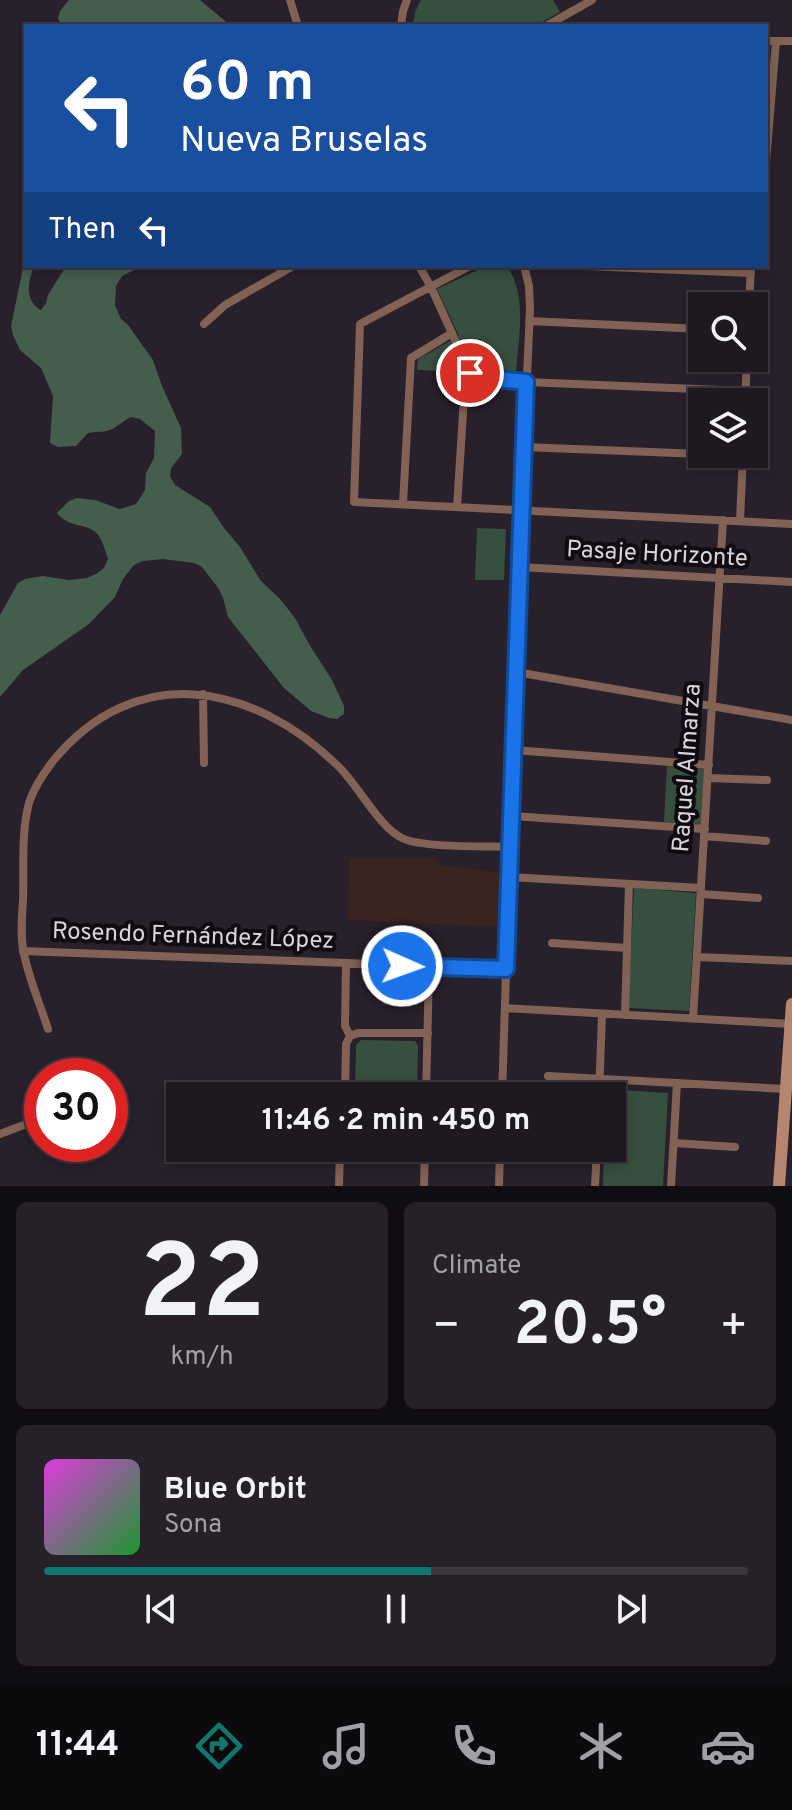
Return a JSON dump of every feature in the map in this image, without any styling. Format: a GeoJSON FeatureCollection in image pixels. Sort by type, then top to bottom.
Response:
{"type":"FeatureCollection","features":[{"type":"Feature","properties":{"kind":"street"},"geometry":{"type":"LineString","coordinates":[[290,0],[297,24]]}},
{"type":"Feature","properties":{"kind":"street"},"geometry":{"type":"LineString","coordinates":[[401,24],[407,0]]}},
{"type":"Feature","properties":{"kind":"street"},"geometry":{"type":"LineString","coordinates":[[550,24],[592,0]]}},
{"type":"Feature","properties":{"kind":"street"},"geometry":{"type":"LineString","coordinates":[[768,130],[771,41],[792,41]]}},
{"type":"Feature","properties":{"kind":"street"},"geometry":{"type":"LineString","coordinates":[[204,324],[225,305],[290,268]]}},
{"type":"Feature","properties":{"kind":"street"},"geometry":{"type":"LineString","coordinates":[[420,268],[470,373],[476,377],[688,389]]}},
{"type":"Feature","properties":{"kind":"street"},"geometry":{"type":"LineString","coordinates":[[466,268],[360,324],[354,502],[792,524]]}},
{"type":"Feature","properties":{"kind":"street"},"geometry":{"type":"LineString","coordinates":[[502,1082],[530,298],[524,268]]}},
{"type":"Feature","properties":{"kind":"street"},"geometry":{"type":"LineString","coordinates":[[668,268],[751,270],[750,292]]}},
{"type":"Feature","properties":{"kind":"street"},"geometry":{"type":"LineString","coordinates":[[529,321],[688,328]]}},
{"type":"Feature","properties":{"kind":"street"},"geometry":{"type":"LineString","coordinates":[[403,504],[411,358],[452,333]]}},
{"type":"Feature","properties":{"kind":"street"},"geometry":{"type":"LineString","coordinates":[[457,507],[465,382],[470,373]]}},
{"type":"Feature","properties":{"kind":"street"},"geometry":{"type":"LineString","coordinates":[[523,447],[688,453]]}},
{"type":"Feature","properties":{"kind":"street"},"geometry":{"type":"LineString","coordinates":[[740,521],[742,468]]}},
{"type":"Feature","properties":{"kind":"street","name":"Raquel Almarza"},"geometry":{"type":"LineString","coordinates":[[693,1019],[723,520]]}},
{"type":"Feature","properties":{"kind":"street","name":"Pasaje Horizonte"},"geometry":{"type":"LineString","coordinates":[[519,567],[792,582]]}},
{"type":"Feature","properties":{"kind":"street"},"geometry":{"type":"LineString","coordinates":[[516,672],[792,720]]}},
{"type":"Feature","properties":{"kind":"street"},"geometry":{"type":"LineString","coordinates":[[48,1029],[23,951],[26,818],[32,794],[42,775],[72,741],[99,719],[115,711],[151,697],[184,694],[203,694],[244,704],[290,728],[339,767],[390,830],[402,838],[420,843],[510,847]]}},
{"type":"Feature","properties":{"kind":"street"},"geometry":{"type":"LineString","coordinates":[[203,694],[204,763]]}},
{"type":"Feature","properties":{"kind":"street"},"geometry":{"type":"LineString","coordinates":[[514,750],[709,765]]}},
{"type":"Feature","properties":{"kind":"street"},"geometry":{"type":"LineString","coordinates":[[708,778],[767,780]]}},
{"type":"Feature","properties":{"kind":"street"},"geometry":{"type":"LineString","coordinates":[[512,816],[705,832],[766,841]]}},
{"type":"Feature","properties":{"kind":"street"},"geometry":{"type":"LineString","coordinates":[[509,877],[629,884],[758,898]]}},
{"type":"Feature","properties":{"kind":"street"},"geometry":{"type":"LineString","coordinates":[[625,1015],[629,884]]}},
{"type":"Feature","properties":{"kind":"street"},"geometry":{"type":"LineString","coordinates":[[552,943],[627,948]]}},
{"type":"Feature","properties":{"kind":"street","name":"Rosendo Fernández López"},"geometry":{"type":"LineString","coordinates":[[23,951],[506,969]]}},
{"type":"Feature","properties":{"kind":"street"},"geometry":{"type":"LineString","coordinates":[[697,957],[792,961]]}},
{"type":"Feature","properties":{"kind":"street"},"geometry":{"type":"LineString","coordinates":[[346,964],[345,1021],[350,1036]]}},
{"type":"Feature","properties":{"kind":"street"},"geometry":{"type":"LineString","coordinates":[[426,1082],[429,967]]}},
{"type":"Feature","properties":{"kind":"street"},"geometry":{"type":"LineString","coordinates":[[779,1186],[792,1004]]}},
{"type":"Feature","properties":{"kind":"street"},"geometry":{"type":"LineString","coordinates":[[505,1008],[791,1024]]}},
{"type":"Feature","properties":{"kind":"street"},"geometry":{"type":"LineString","coordinates":[[599,1079],[602,1014]]}},
{"type":"Feature","properties":{"kind":"street"},"geometry":{"type":"LineString","coordinates":[[345,1082],[346,1044],[350,1036],[358,1033],[428,1033]]}},
{"type":"Feature","properties":{"kind":"street"},"geometry":{"type":"LineString","coordinates":[[548,1076],[786,1089]]}},
{"type":"Feature","properties":{"kind":"street"},"geometry":{"type":"LineString","coordinates":[[671,1186],[677,1083]]}},
{"type":"Feature","properties":{"kind":"street"},"geometry":{"type":"LineString","coordinates":[[0,1134],[24,1125]]}},
{"type":"Feature","properties":{"kind":"street"},"geometry":{"type":"LineString","coordinates":[[674,1143],[735,1147]]}},
{"type":"Feature","properties":{"kind":"street"},"geometry":{"type":"LineString","coordinates":[[339,1186],[340,1162]]}},
{"type":"Feature","properties":{"kind":"street"},"geometry":{"type":"LineString","coordinates":[[424,1186],[425,1162]]}},
{"type":"Feature","properties":{"kind":"street"},"geometry":{"type":"LineString","coordinates":[[499,1186],[500,1162]]}},
{"type":"Feature","properties":{"kind":"street"},"geometry":{"type":"LineString","coordinates":[[595,1186],[596,1162]]}},
{"type":"Feature","properties":{"kind":"shaded area"},"geometry":{"type":"Polygon","coordinates":[[[349,858],[436,858],[438,865],[502,873],[500,927],[348,920],[349,858]]]}},
{"type":"Feature","properties":{"kind":"green space"},"geometry":{"type":"Polygon","coordinates":[[[69,0],[200,0],[229,24],[61,24],[58,19],[69,0]]]}},
{"type":"Feature","properties":{"kind":"green space"},"geometry":{"type":"Polygon","coordinates":[[[421,0],[553,0],[560,12],[539,24],[413,24],[421,0]]]}},
{"type":"Feature","properties":{"kind":"green space"},"geometry":{"type":"Polygon","coordinates":[[[24,263],[24,268],[33,268],[29,284],[30,296],[41,310],[65,268],[138,268],[122,276],[116,286],[115,305],[121,319],[153,360],[181,428],[182,454],[171,468],[170,476],[175,485],[210,507],[261,581],[295,618],[332,680],[344,706],[344,714],[337,719],[311,711],[284,688],[228,617],[219,589],[202,567],[163,559],[134,565],[115,597],[89,624],[23,670],[0,697],[0,615],[18,583],[43,576],[69,580],[87,578],[104,568],[108,559],[94,531],[67,521],[57,513],[77,498],[95,500],[120,509],[136,504],[145,490],[146,473],[154,458],[155,431],[140,419],[131,417],[111,430],[88,433],[76,446],[58,447],[50,443],[53,396],[41,368],[20,350],[11,326],[24,263]]]}},
{"type":"Feature","properties":{"kind":"green space"},"geometry":{"type":"Polygon","coordinates":[[[482,268],[508,268],[518,291],[520,305],[516,374],[417,370],[418,359],[459,336],[437,289],[482,268]]]}},
{"type":"Feature","properties":{"kind":"green space"},"geometry":{"type":"Polygon","coordinates":[[[477,528],[506,529],[504,580],[475,580],[477,528]]]}},
{"type":"Feature","properties":{"kind":"green space"},"geometry":{"type":"Polygon","coordinates":[[[667,766],[705,769],[702,825],[664,822],[667,766]]]}},
{"type":"Feature","properties":{"kind":"green space"},"geometry":{"type":"Polygon","coordinates":[[[634,888],[696,893],[689,1011],[628,1008],[634,888]]]}},
{"type":"Feature","properties":{"kind":"green space"},"geometry":{"type":"Polygon","coordinates":[[[361,1040],[415,1041],[418,1046],[417,1082],[355,1082],[356,1045],[361,1040]]]}},
{"type":"Feature","properties":{"kind":"green space"},"geometry":{"type":"Polygon","coordinates":[[[626,1090],[668,1093],[663,1186],[603,1186],[604,1162],[626,1162],[626,1090]]]}},
{"type":"Feature","properties":{"kind":"route"},"geometry":{"type":"LineString","coordinates":[[402,966],[506,969],[526,382],[476,377],[470,373]]}}]}
